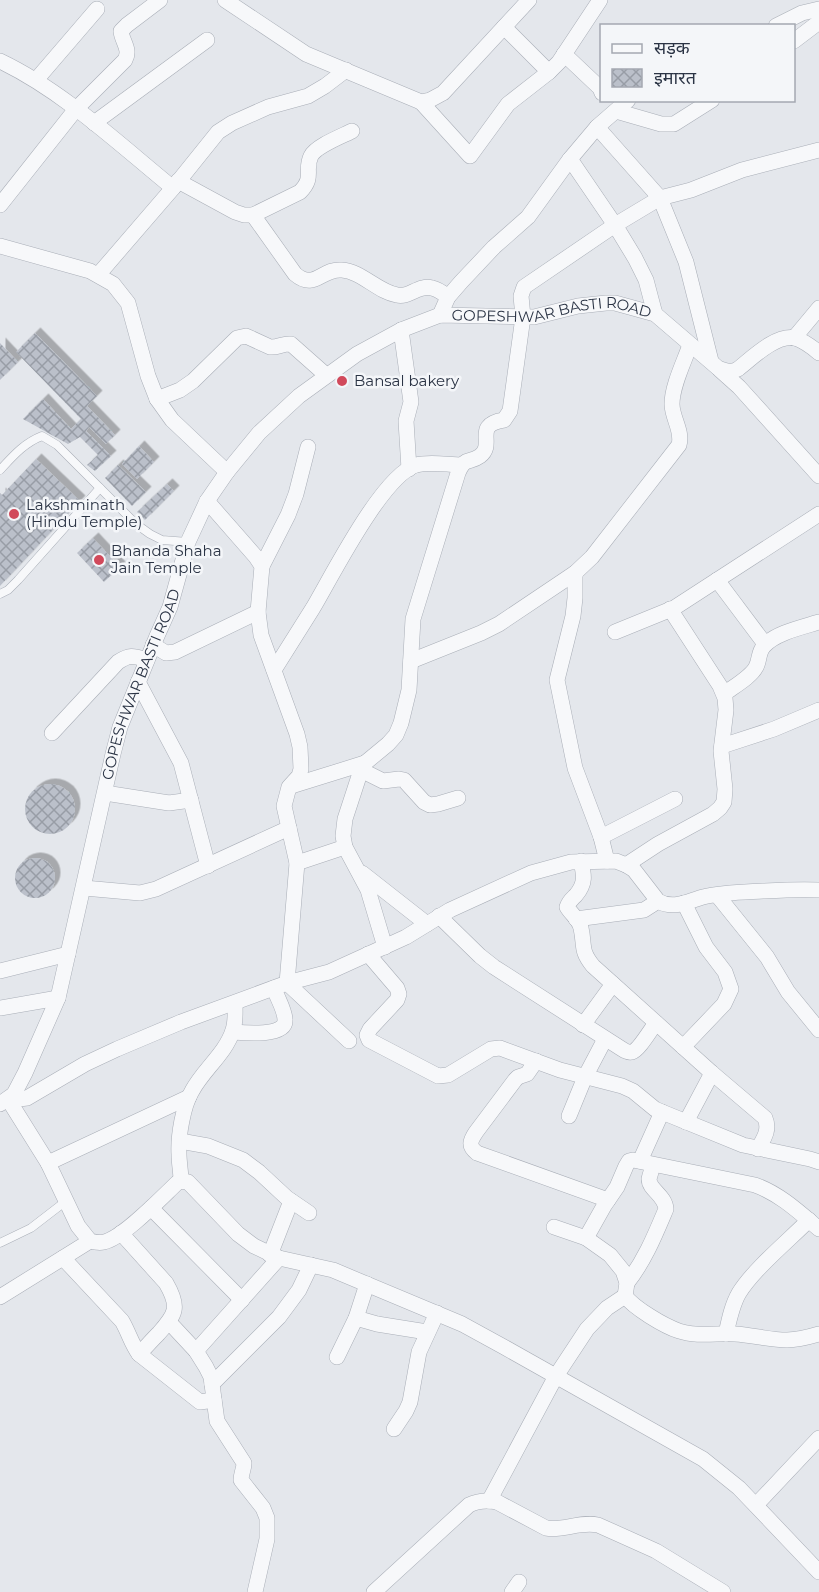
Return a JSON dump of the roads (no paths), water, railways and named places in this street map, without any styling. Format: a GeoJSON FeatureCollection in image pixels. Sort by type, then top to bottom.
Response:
{"type":"FeatureCollection","features":[{"type":"Feature","properties":{"kind":"street"},"geometry":{"type":"LineString","coordinates":[[0,205],[76,109],[125,60],[128,55],[121,31],[160,0]]}},
{"type":"Feature","properties":{"kind":"street"},"geometry":{"type":"LineString","coordinates":[[225,0],[306,54],[421,102],[470,156],[508,104],[549,72],[564,54],[600,0]]}},
{"type":"Feature","properties":{"kind":"street"},"geometry":{"type":"LineString","coordinates":[[421,102],[442,93],[529,0]]}},
{"type":"Feature","properties":{"kind":"street"},"geometry":{"type":"LineString","coordinates":[[36,80],[98,9]]}},
{"type":"Feature","properties":{"kind":"street"},"geometry":{"type":"LineString","coordinates":[[780,24],[802,13],[819,9]]}},
{"type":"Feature","properties":{"kind":"street"},"geometry":{"type":"LineString","coordinates":[[795,40],[819,22]]}},
{"type":"Feature","properties":{"kind":"street"},"geometry":{"type":"LineString","coordinates":[[504,27],[549,72]]}},
{"type":"Feature","properties":{"kind":"street"},"geometry":{"type":"LineString","coordinates":[[94,123],[207,40]]}},
{"type":"Feature","properties":{"kind":"street"},"geometry":{"type":"LineString","coordinates":[[564,54],[600,87]]}},
{"type":"Feature","properties":{"kind":"street"},"geometry":{"type":"LineString","coordinates":[[0,61],[36,80],[176,184],[244,215],[253,215],[300,192],[306,186],[309,178],[310,157],[315,150],[352,131]]}},
{"type":"Feature","properties":{"kind":"street"},"geometry":{"type":"LineString","coordinates":[[98,275],[218,132],[268,107],[308,96],[346,70]]}},
{"type":"Feature","properties":{"kind":"street"},"geometry":{"type":"LineString","coordinates":[[603,102],[607,119],[660,198],[686,262],[715,364],[733,372],[771,344],[783,339],[794,338],[819,353]]}},
{"type":"Feature","properties":{"kind":"street"},"geometry":{"type":"LineString","coordinates":[[441,315],[448,297],[494,247],[528,218],[570,159],[626,102]]}},
{"type":"Feature","properties":{"kind":"street"},"geometry":{"type":"LineString","coordinates":[[607,119],[674,124],[709,102]]}},
{"type":"Feature","properties":{"kind":"street"},"geometry":{"type":"LineString","coordinates":[[289,787],[363,766],[396,735],[409,690],[413,619],[462,465],[481,455],[486,448],[488,427],[493,422],[504,420],[510,411],[523,317],[521,296],[524,287],[615,225],[660,198],[691,190],[742,170],[819,150]]}},
{"type":"Feature","properties":{"kind":"street"},"geometry":{"type":"LineString","coordinates":[[570,159],[635,258],[646,280],[655,314]]}},
{"type":"Feature","properties":{"kind":"street"},"geometry":{"type":"LineString","coordinates":[[253,215],[295,274],[302,280],[308,281],[339,269],[348,270],[393,295],[404,296],[429,286],[448,297]]}},
{"type":"Feature","properties":{"kind":"street"},"geometry":{"type":"LineString","coordinates":[[0,246],[90,271],[113,284],[128,303],[148,376],[157,399],[172,420],[227,472]]}},
{"type":"Feature","properties":{"kind":"street","name":"GOPESHWAR BASTI ROAD"},"geometry":{"type":"LineString","coordinates":[[7,1099],[25,1073],[58,998],[120,727],[170,607],[188,542],[207,501],[259,433],[326,375],[357,354],[401,330],[441,315],[534,317],[578,306],[615,303],[655,314],[715,364],[739,387],[819,476]]}},
{"type":"Feature","properties":{"kind":"street"},"geometry":{"type":"LineString","coordinates":[[794,338],[819,308]]}},
{"type":"Feature","properties":{"kind":"street"},"geometry":{"type":"LineString","coordinates":[[401,330],[411,402],[406,422],[409,469]]}},
{"type":"Feature","properties":{"kind":"street"},"geometry":{"type":"LineString","coordinates":[[157,399],[180,390],[193,381],[241,336],[274,348],[285,343],[291,344],[326,375]]}},
{"type":"Feature","properties":{"kind":"street"},"geometry":{"type":"LineString","coordinates":[[411,661],[499,624],[575,573],[592,557],[679,445],[681,435],[673,414],[672,398],[690,345]]}},
{"type":"Feature","properties":{"kind":"street"},"geometry":{"type":"LineString","coordinates":[[233,1032],[262,1033],[279,1029],[286,1022],[280,986],[297,863],[284,806],[289,787],[299,776],[301,769],[300,747],[261,635],[258,612],[262,566],[296,494],[308,447]]}},
{"type":"Feature","properties":{"kind":"street"},"geometry":{"type":"LineString","coordinates":[[274,670],[371,508],[392,482],[415,466],[424,464],[462,465]]}},
{"type":"Feature","properties":{"kind":"street"},"geometry":{"type":"LineString","coordinates":[[207,501],[262,566]]}},
{"type":"Feature","properties":{"kind":"street"},"geometry":{"type":"LineString","coordinates":[[615,632],[670,609],[819,514]]}},
{"type":"Feature","properties":{"kind":"street"},"geometry":{"type":"LineString","coordinates":[[575,573],[573,616],[557,680],[575,768],[601,837],[606,861]]}},
{"type":"Feature","properties":{"kind":"street"},"geometry":{"type":"LineString","coordinates":[[717,580],[765,644]]}},
{"type":"Feature","properties":{"kind":"street"},"geometry":{"type":"LineString","coordinates":[[626,865],[658,844],[713,814],[724,802],[722,746],[726,710],[723,694],[670,609]]}},
{"type":"Feature","properties":{"kind":"street"},"geometry":{"type":"LineString","coordinates":[[153,645],[166,652],[175,652],[258,612]]}},
{"type":"Feature","properties":{"kind":"street"},"geometry":{"type":"LineString","coordinates":[[723,694],[754,671],[758,665],[760,650],[765,644],[778,636],[819,621]]}},
{"type":"Feature","properties":{"kind":"street"},"geometry":{"type":"LineString","coordinates":[[52,733],[118,662],[125,657],[133,656],[147,660]]}},
{"type":"Feature","properties":{"kind":"street"},"geometry":{"type":"LineString","coordinates":[[138,682],[181,763],[208,866]]}},
{"type":"Feature","properties":{"kind":"street"},"geometry":{"type":"LineString","coordinates":[[722,746],[774,729],[819,710]]}},
{"type":"Feature","properties":{"kind":"street"},"geometry":{"type":"LineString","coordinates":[[363,766],[382,781],[404,780],[424,802],[430,805],[458,798]]}},
{"type":"Feature","properties":{"kind":"street"},"geometry":{"type":"LineString","coordinates":[[363,766],[345,819],[343,836],[345,847],[368,890],[385,947]]}},
{"type":"Feature","properties":{"kind":"street"},"geometry":{"type":"LineString","coordinates":[[105,793],[169,802],[190,800]]}},
{"type":"Feature","properties":{"kind":"street"},"geometry":{"type":"LineString","coordinates":[[601,837],[675,799]]}},
{"type":"Feature","properties":{"kind":"street"},"geometry":{"type":"LineString","coordinates":[[84,888],[140,893],[156,889],[289,828]]}},
{"type":"Feature","properties":{"kind":"street"},"geometry":{"type":"LineString","coordinates":[[297,863],[345,847]]}},
{"type":"Feature","properties":{"kind":"street"},"geometry":{"type":"LineString","coordinates":[[581,861],[585,879],[567,907],[581,927],[583,951],[586,958],[656,1023],[765,1118],[768,1125],[758,1149]]}},
{"type":"Feature","properties":{"kind":"street"},"geometry":{"type":"LineString","coordinates":[[7,1099],[27,1098],[85,1064],[181,1022],[280,986],[329,972],[406,938],[450,910],[531,873],[556,866],[581,861],[616,861],[634,870],[658,901],[671,905],[727,892],[819,890]]}},
{"type":"Feature","properties":{"kind":"street"},"geometry":{"type":"LineString","coordinates":[[355,867],[433,920],[494,967],[628,1052],[633,1052],[637,1048],[656,1023]]}},
{"type":"Feature","properties":{"kind":"street"},"geometry":{"type":"LineString","coordinates":[[717,895],[768,957],[788,992],[818,1025]]}},
{"type":"Feature","properties":{"kind":"street"},"geometry":{"type":"LineString","coordinates":[[576,919],[644,910],[658,901]]}},
{"type":"Feature","properties":{"kind":"street"},"geometry":{"type":"LineString","coordinates":[[683,1047],[724,1004],[731,989],[725,972],[706,947],[684,903]]}},
{"type":"Feature","properties":{"kind":"street"},"geometry":{"type":"LineString","coordinates":[[0,971],[68,954]]}},
{"type":"Feature","properties":{"kind":"street"},"geometry":{"type":"LineString","coordinates":[[368,954],[399,993],[397,1000],[370,1029],[367,1035],[369,1040],[438,1076],[448,1076],[491,1049],[500,1048],[585,1077],[622,1086],[633,1091],[645,1102],[662,1112],[744,1144],[819,1162]]}},
{"type":"Feature","properties":{"kind":"street"},"geometry":{"type":"LineString","coordinates":[[583,1025],[613,984]]}},
{"type":"Feature","properties":{"kind":"street"},"geometry":{"type":"LineString","coordinates":[[280,986],[349,1041]]}},
{"type":"Feature","properties":{"kind":"street"},"geometry":{"type":"LineString","coordinates":[[0,1008],[58,998]]}},
{"type":"Feature","properties":{"kind":"street"},"geometry":{"type":"LineString","coordinates":[[181,1181],[180,1141],[189,1097],[233,1032],[235,1003]]}},
{"type":"Feature","properties":{"kind":"street"},"geometry":{"type":"LineString","coordinates":[[569,1116],[585,1077],[605,1039]]}},
{"type":"Feature","properties":{"kind":"street"},"geometry":{"type":"LineString","coordinates":[[536,1061],[527,1074],[515,1080],[476,1132],[470,1144],[472,1149],[477,1153],[608,1200]]}},
{"type":"Feature","properties":{"kind":"street"},"geometry":{"type":"LineString","coordinates":[[686,1122],[712,1073]]}},
{"type":"Feature","properties":{"kind":"street"},"geometry":{"type":"LineString","coordinates":[[48,1163],[189,1097]]}},
{"type":"Feature","properties":{"kind":"street"},"geometry":{"type":"LineString","coordinates":[[7,1099],[48,1163],[78,1226],[90,1241],[101,1243],[112,1239],[151,1208],[177,1183],[188,1182],[238,1234],[254,1246],[275,1257],[333,1270],[437,1313],[504,1347],[703,1459],[739,1488],[819,1572]]}},
{"type":"Feature","properties":{"kind":"street"},"geometry":{"type":"LineString","coordinates":[[489,1501],[556,1376],[587,1329],[626,1289],[650,1248],[666,1209],[663,1198],[649,1181],[647,1163],[662,1112]]}},
{"type":"Feature","properties":{"kind":"street"},"geometry":{"type":"LineString","coordinates":[[180,1141],[208,1146],[243,1161],[309,1213]]}},
{"type":"Feature","properties":{"kind":"street"},"geometry":{"type":"LineString","coordinates":[[586,1238],[617,1187],[629,1161],[633,1160],[755,1185],[777,1195],[814,1225],[762,1266],[739,1293],[731,1312],[726,1334]]}},
{"type":"Feature","properties":{"kind":"street"},"geometry":{"type":"LineString","coordinates":[[196,1351],[242,1300],[275,1257],[291,1201]]}},
{"type":"Feature","properties":{"kind":"street"},"geometry":{"type":"LineString","coordinates":[[151,1208],[242,1300]]}},
{"type":"Feature","properties":{"kind":"street"},"geometry":{"type":"LineString","coordinates":[[554,1227],[586,1238],[610,1255],[623,1271],[626,1289],[635,1306],[671,1328],[698,1334],[726,1334],[788,1340],[819,1334]]}},
{"type":"Feature","properties":{"kind":"street"},"geometry":{"type":"LineString","coordinates":[[121,1233],[166,1283],[172,1292],[175,1305],[174,1314],[169,1322],[140,1354]]}},
{"type":"Feature","properties":{"kind":"street"},"geometry":{"type":"LineString","coordinates":[[0,1296],[90,1241]]}},
{"type":"Feature","properties":{"kind":"street"},"geometry":{"type":"LineString","coordinates":[[63,1258],[122,1321],[132,1345],[140,1354],[200,1402],[214,1400]]}},
{"type":"Feature","properties":{"kind":"street"},"geometry":{"type":"LineString","coordinates":[[212,1384],[279,1317],[299,1290],[311,1265]]}},
{"type":"Feature","properties":{"kind":"street"},"geometry":{"type":"LineString","coordinates":[[338,1357],[356,1318],[367,1284]]}},
{"type":"Feature","properties":{"kind":"street"},"geometry":{"type":"LineString","coordinates":[[394,1429],[410,1402],[419,1352],[437,1313]]}},
{"type":"Feature","properties":{"kind":"street"},"geometry":{"type":"LineString","coordinates":[[356,1318],[377,1324],[427,1332]]}},
{"type":"Feature","properties":{"kind":"street"},"geometry":{"type":"LineString","coordinates":[[169,1322],[196,1351],[212,1377],[217,1421],[244,1463],[241,1480],[263,1508],[267,1518],[267,1539],[255,1592]]}},
{"type":"Feature","properties":{"kind":"street"},"geometry":{"type":"LineString","coordinates":[[756,1505],[819,1438]]}},
{"type":"Feature","properties":{"kind":"street"},"geometry":{"type":"LineString","coordinates":[[374,1592],[470,1504],[477,1501],[497,1502],[546,1528],[554,1529],[588,1523],[598,1525],[656,1551],[723,1592]]}},
{"type":"Feature","properties":{"kind":"lane"},"geometry":{"type":"LineString","coordinates":[[0,470],[22,447],[42,436],[57,445],[136,524],[162,540],[188,542]]}},
{"type":"Feature","properties":{"kind":"lane"},"geometry":{"type":"LineString","coordinates":[[0,594],[18,580],[100,488]]}},
{"type":"Feature","properties":{"kind":"lane"},"geometry":{"type":"LineString","coordinates":[[0,1243],[31,1228],[66,1201]]}},
{"type":"Feature","properties":{"kind":"place","name":"Bansal bakery"},"geometry":{"type":"Point","coordinates":[342,381]}},
{"type":"Feature","properties":{"kind":"place","name":"Lakshminath (Hindu Temple)"},"geometry":{"type":"Point","coordinates":[14,514]}},
{"type":"Feature","properties":{"kind":"place","name":"Bhanda Shaha Jain Temple"},"geometry":{"type":"Point","coordinates":[99,560]}}]}
